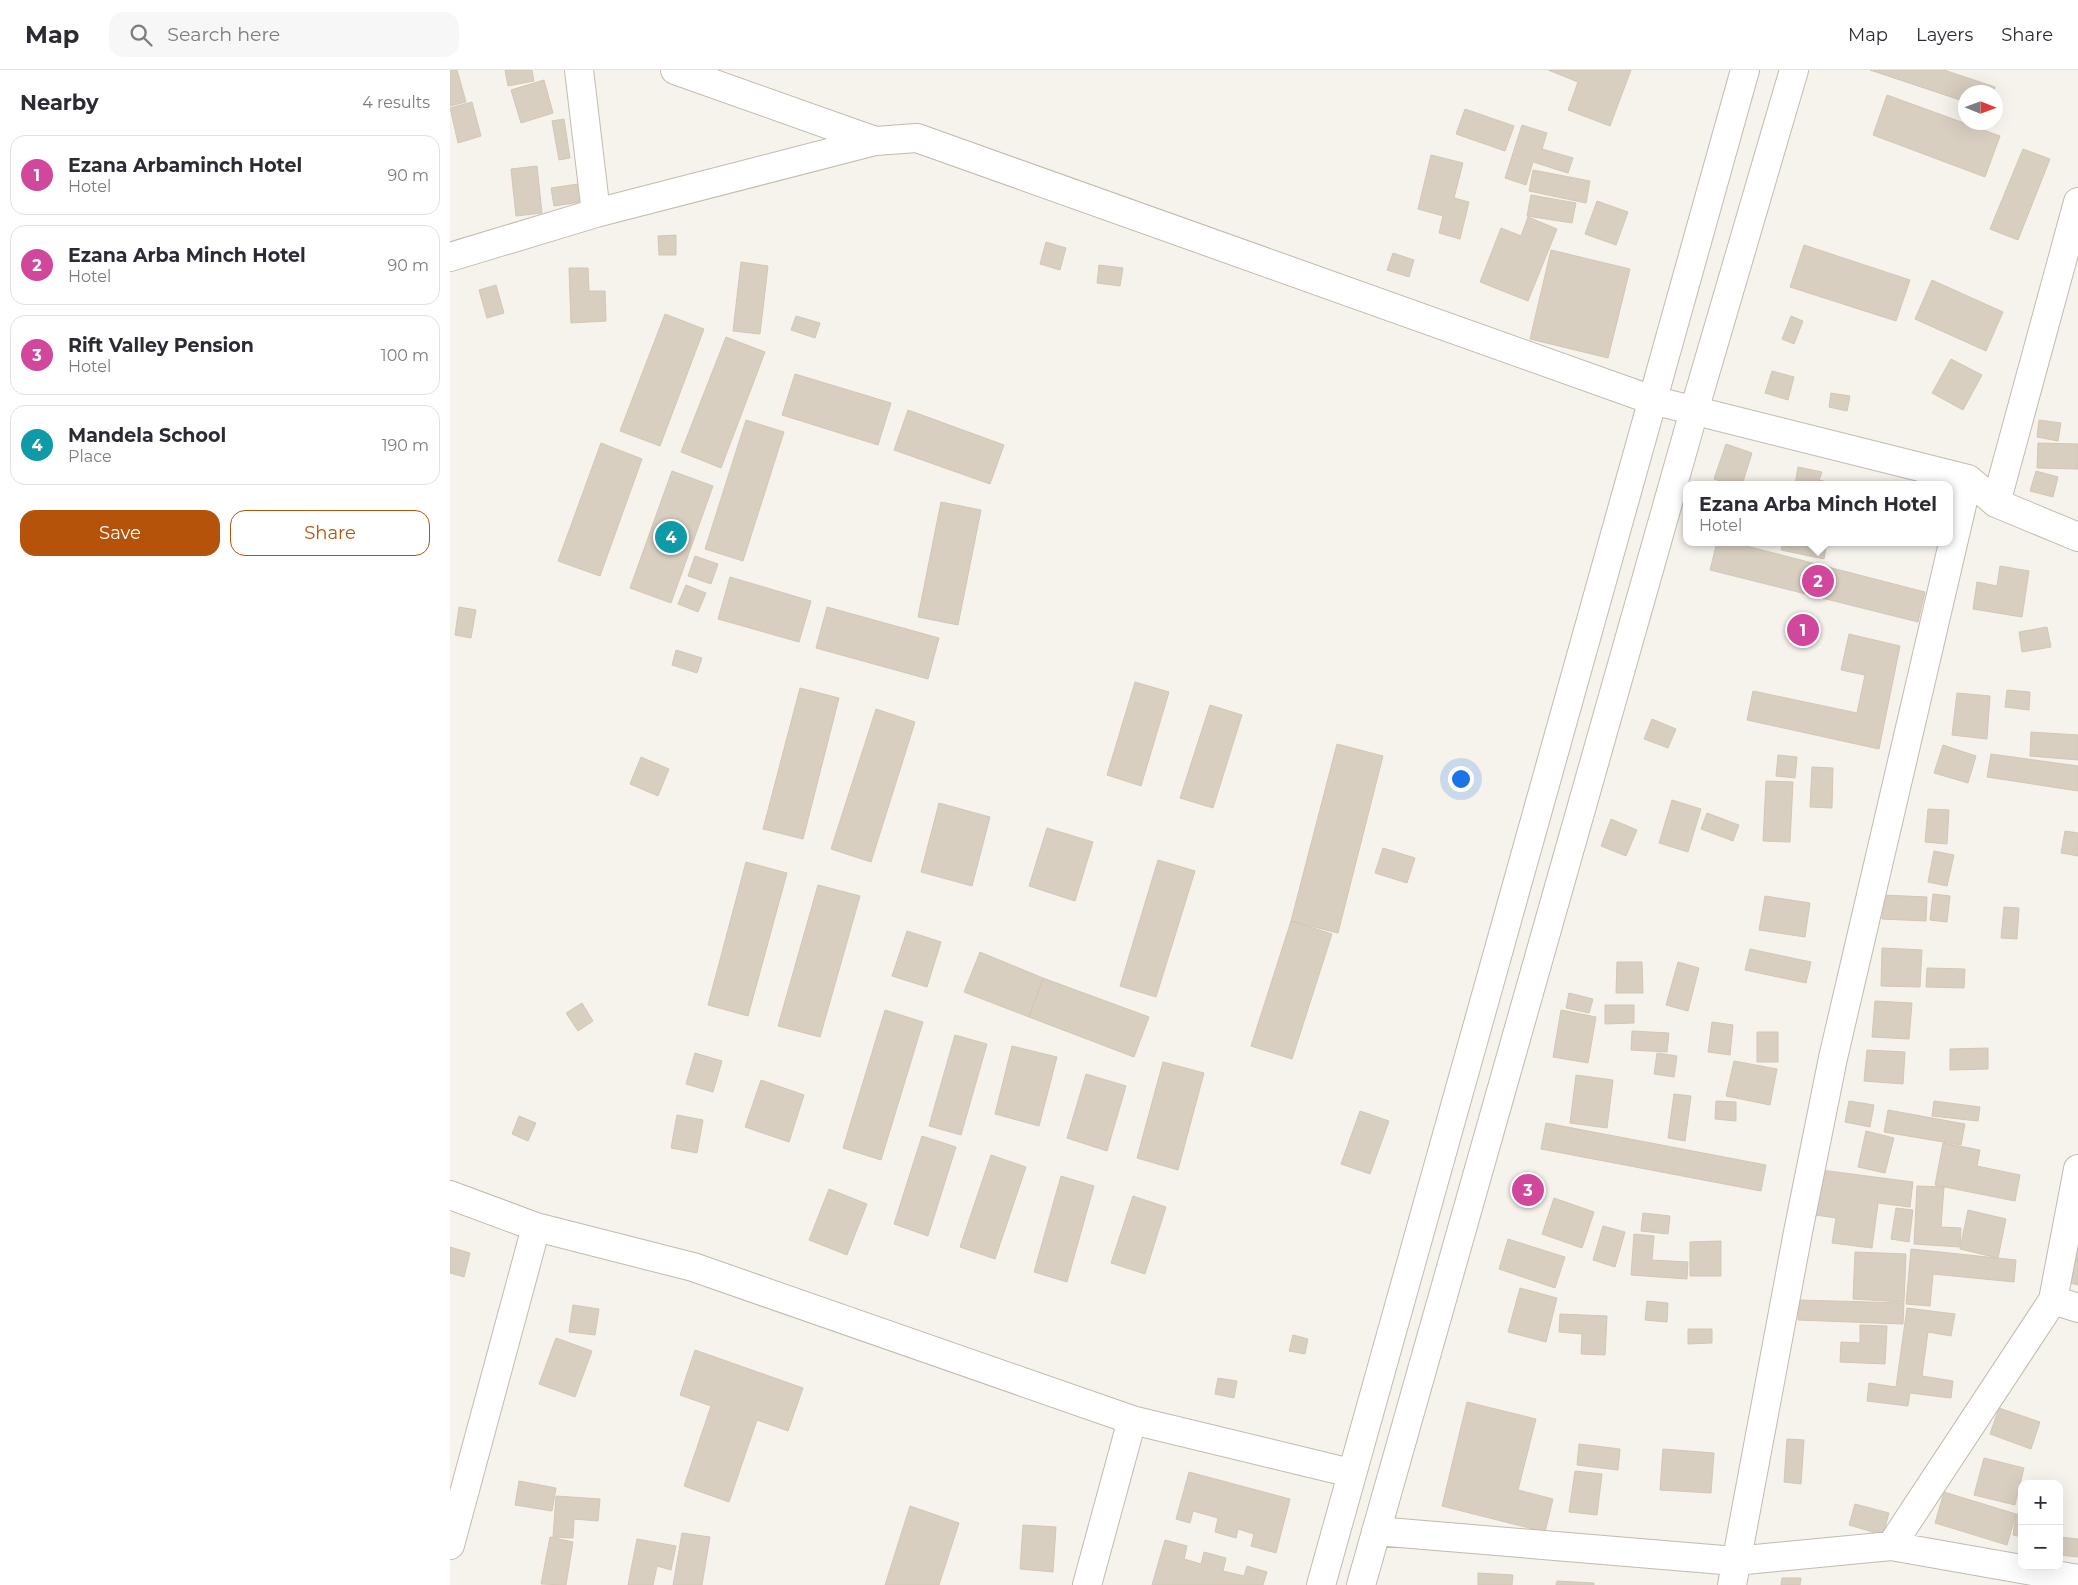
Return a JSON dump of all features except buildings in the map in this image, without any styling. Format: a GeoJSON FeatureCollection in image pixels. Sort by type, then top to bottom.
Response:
{"type":"FeatureCollection","features":[{"type":"Feature","properties":{"kind":"street"},"geometry":{"type":"LineString","coordinates":[[579,70],[596,213]]}},
{"type":"Feature","properties":{"kind":"street"},"geometry":{"type":"LineString","coordinates":[[675,70],[875,141]]}},
{"type":"Feature","properties":{"kind":"street"},"geometry":{"type":"LineString","coordinates":[[1320,1585],[1745,70]]}},
{"type":"Feature","properties":{"kind":"street"},"geometry":{"type":"LineString","coordinates":[[1361,1585],[1694,411],[1794,70]]}},
{"type":"Feature","properties":{"kind":"street"},"geometry":{"type":"LineString","coordinates":[[450,257],[596,213],[875,141],[916,138],[1652,400],[1968,480],[1996,503],[2078,537]]}},
{"type":"Feature","properties":{"kind":"street"},"geometry":{"type":"LineString","coordinates":[[1996,503],[2078,202]]}},
{"type":"Feature","properties":{"kind":"street"},"geometry":{"type":"LineString","coordinates":[[1953,544],[1968,480]]}},
{"type":"Feature","properties":{"kind":"street"},"geometry":{"type":"LineString","coordinates":[[1734,1573],[1833,1058],[1953,546]]}},
{"type":"Feature","properties":{"kind":"street"},"geometry":{"type":"LineString","coordinates":[[1891,1546],[2066,1304],[2078,1169]]}},
{"type":"Feature","properties":{"kind":"street"},"geometry":{"type":"LineString","coordinates":[[450,1195],[536,1227],[693,1267],[1132,1420],[1351,1473]]}},
{"type":"Feature","properties":{"kind":"street"},"geometry":{"type":"LineString","coordinates":[[450,1545],[536,1227]]}},
{"type":"Feature","properties":{"kind":"street"},"geometry":{"type":"LineString","coordinates":[[1087,1585],[1132,1420]]}},
{"type":"Feature","properties":{"kind":"street"},"geometry":{"type":"LineString","coordinates":[[1376,1531],[1734,1573],[1891,1546],[2078,1579]]}},
{"type":"Feature","properties":{"kind":"place","name":"Mandela School"},"geometry":{"type":"Point","coordinates":[671,537]}},
{"type":"Feature","properties":{"kind":"place","name":"Ezana Arba Minch Hotel"},"geometry":{"type":"Point","coordinates":[1818,581]}},
{"type":"Feature","properties":{"kind":"place","name":"Ezana Arbaminch Hotel"},"geometry":{"type":"Point","coordinates":[1803,630]}},
{"type":"Feature","properties":{"kind":"place","name":"Rift Valley Pension"},"geometry":{"type":"Point","coordinates":[1528,1190]}}]}
